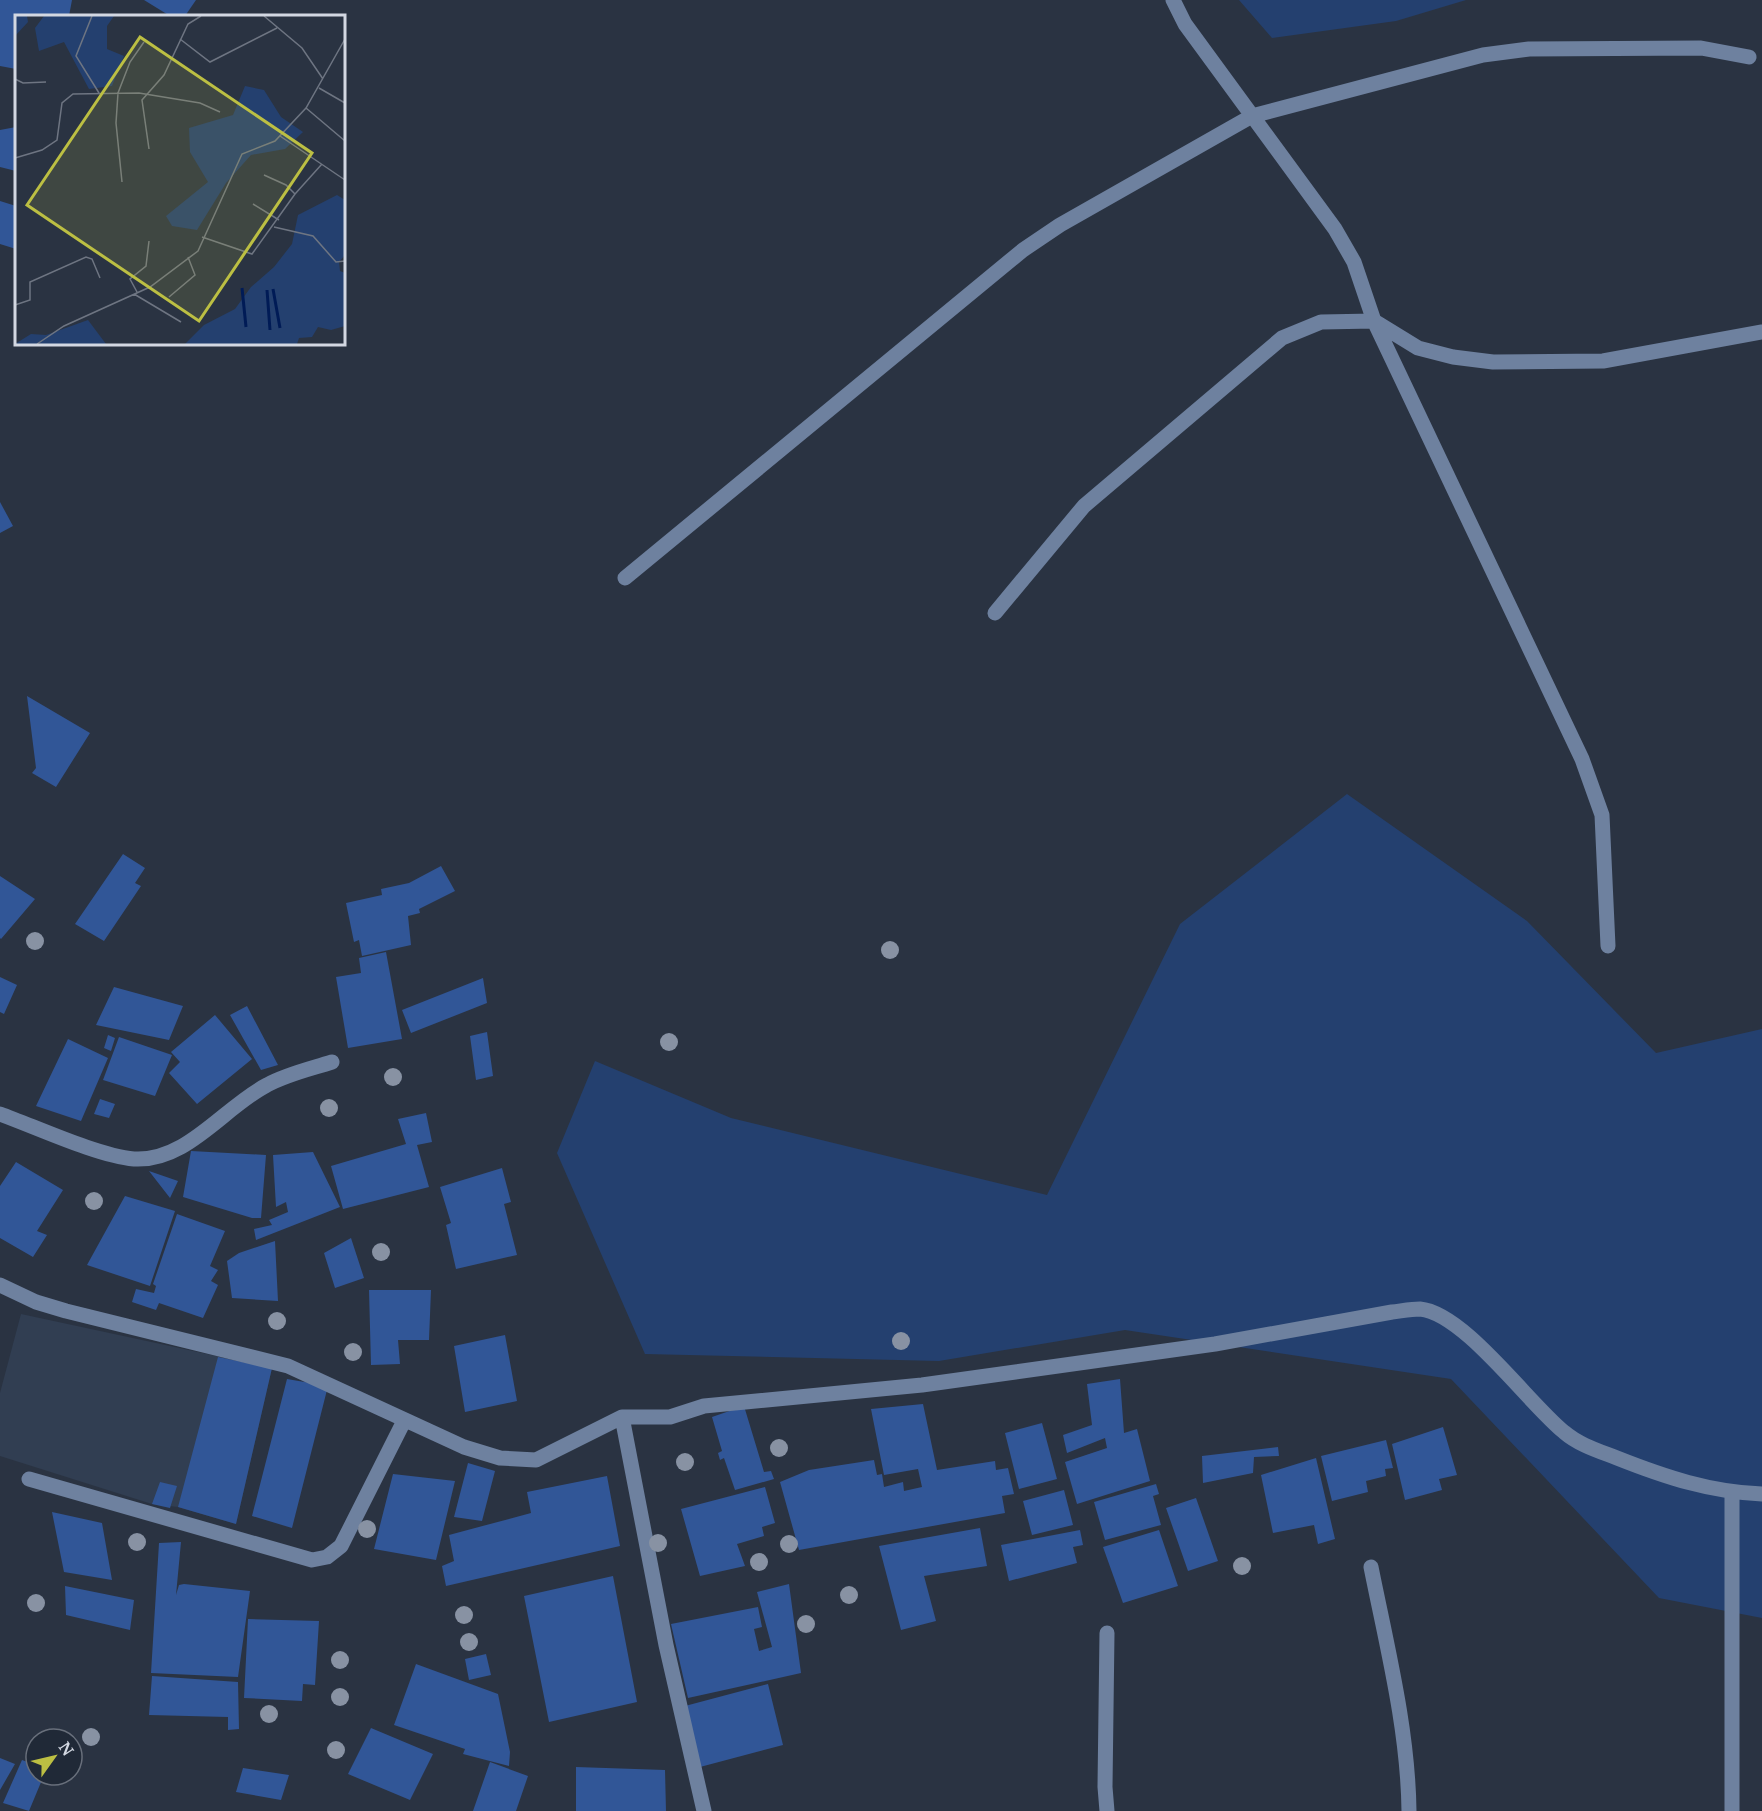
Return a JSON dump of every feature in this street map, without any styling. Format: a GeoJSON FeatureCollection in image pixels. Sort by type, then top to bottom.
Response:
{"type":"FeatureCollection","features":[{"type":"Feature","properties":{"kind":"street"},"geometry":{"type":"LineString","coordinates":[[1173,0],[1185,24],[1335,229],[1354,262],[1374,321],[1582,759],[1602,814],[1608,946]]}},
{"type":"Feature","properties":{"kind":"street"},"geometry":{"type":"LineString","coordinates":[[624,578],[1023,250],[1060,225],[1252,116],[1483,55],[1529,49],[1701,48],[1749,57]]}},
{"type":"Feature","properties":{"kind":"street"},"geometry":{"type":"LineString","coordinates":[[995,613],[1084,506],[1282,338],[1320,321],[1374,321],[1418,348],[1453,357],[1493,362],[1603,361],[1762,332]]}},
{"type":"Feature","properties":{"kind":"street"},"geometry":{"type":"LineString","coordinates":[[0,1113],[115,1156],[136,1159],[165,1154],[182,1146],[266,1085],[332,1062]]}},
{"type":"Feature","properties":{"kind":"street"},"geometry":{"type":"LineString","coordinates":[[0,1285],[36,1302],[66,1311],[288,1366],[319,1378],[464,1447],[500,1458],[536,1460],[622,1418],[670,1417],[704,1406],[922,1385],[1215,1344],[1420,1309],[1440,1315],[1460,1329],[1564,1432],[1586,1446],[1670,1479],[1732,1493],[1762,1494]]}},
{"type":"Feature","properties":{"kind":"street"},"geometry":{"type":"LineString","coordinates":[[622,1418],[666,1645],[704,1811]]}},
{"type":"Feature","properties":{"kind":"street"},"geometry":{"type":"LineString","coordinates":[[29,1479],[312,1560],[327,1557],[341,1546],[404,1420]]}},
{"type":"Feature","properties":{"kind":"street"},"geometry":{"type":"LineString","coordinates":[[1732,1493],[1732,1811]]}},
{"type":"Feature","properties":{"kind":"street"},"geometry":{"type":"LineString","coordinates":[[1371,1567],[1402,1726],[1409,1778],[1409,1811]]}},
{"type":"Feature","properties":{"kind":"street"},"geometry":{"type":"LineString","coordinates":[[1107,1633],[1105,1787],[1107,1811]]}},
{"type":"Feature","properties":{"kind":"shaded area"},"geometry":{"type":"Polygon","coordinates":[[[1239,0],[1466,0],[1396,21],[1272,38],[1239,0]]]}},
{"type":"Feature","properties":{"kind":"shaded area"},"geometry":{"type":"Polygon","coordinates":[[[1347,794],[1527,921],[1656,1053],[1762,1029],[1762,1618],[1659,1598],[1451,1379],[1125,1330],[939,1361],[645,1354],[557,1153],[595,1061],[731,1118],[1047,1195],[1180,924],[1347,794]]]}},
{"type":"Feature","properties":{"kind":"shaded area"},"geometry":{"type":"Polygon","coordinates":[[[21,1314],[272,1368],[236,1524],[178,1507],[152,1504],[0,1456],[0,1393],[21,1314]]]}},
{"type":"Feature","properties":{"kind":"building"},"geometry":{"type":"Polygon","coordinates":[[[0,0],[72,0],[69,15],[15,15],[15,69],[0,66],[0,0]]]}},
{"type":"Feature","properties":{"kind":"building"},"geometry":{"type":"Polygon","coordinates":[[[144,0],[196,0],[186,15],[168,15],[144,0]]]}},
{"type":"Feature","properties":{"kind":"building"},"geometry":{"type":"Polygon","coordinates":[[[15,127],[15,171],[0,167],[0,130],[15,127]]]}},
{"type":"Feature","properties":{"kind":"building"},"geometry":{"type":"Polygon","coordinates":[[[0,201],[15,206],[15,249],[0,244],[0,201]]]}},
{"type":"Feature","properties":{"kind":"building"},"geometry":{"type":"Polygon","coordinates":[[[0,502],[13,526],[0,533],[0,502]]]}},
{"type":"Feature","properties":{"kind":"building"},"geometry":{"type":"Polygon","coordinates":[[[27,696],[90,733],[56,787],[32,773],[36,768],[27,696]]]}},
{"type":"Feature","properties":{"kind":"building"},"geometry":{"type":"Polygon","coordinates":[[[123,854],[145,868],[135,883],[141,886],[104,941],[75,924],[123,854]]]}},
{"type":"Feature","properties":{"kind":"building"},"geometry":{"type":"Polygon","coordinates":[[[441,866],[455,891],[419,909],[420,913],[408,916],[411,945],[362,956],[359,940],[354,942],[346,903],[382,895],[381,889],[409,883],[441,866]]]}},
{"type":"Feature","properties":{"kind":"building"},"geometry":{"type":"Polygon","coordinates":[[[0,876],[35,899],[1,939],[0,938],[0,876]]]}},
{"type":"Feature","properties":{"kind":"building"},"geometry":{"type":"Polygon","coordinates":[[[386,952],[402,1039],[348,1048],[336,977],[361,973],[359,958],[386,952]]]}},
{"type":"Feature","properties":{"kind":"building"},"geometry":{"type":"Polygon","coordinates":[[[0,977],[17,985],[4,1014],[0,1012],[0,977]]]}},
{"type":"Feature","properties":{"kind":"building"},"geometry":{"type":"Polygon","coordinates":[[[483,978],[487,1003],[411,1033],[402,1010],[483,978]]]}},
{"type":"Feature","properties":{"kind":"building"},"geometry":{"type":"Polygon","coordinates":[[[114,987],[183,1006],[169,1040],[96,1025],[114,987]]]}},
{"type":"Feature","properties":{"kind":"building"},"geometry":{"type":"Polygon","coordinates":[[[247,1006],[278,1065],[261,1070],[230,1015],[247,1006]]]}},
{"type":"Feature","properties":{"kind":"building"},"geometry":{"type":"Polygon","coordinates":[[[215,1015],[252,1059],[197,1104],[169,1073],[180,1062],[171,1052],[215,1015]]]}},
{"type":"Feature","properties":{"kind":"building"},"geometry":{"type":"Polygon","coordinates":[[[487,1032],[493,1076],[476,1080],[470,1036],[487,1032]]]}},
{"type":"Feature","properties":{"kind":"building"},"geometry":{"type":"Polygon","coordinates":[[[108,1035],[115,1038],[111,1051],[104,1048],[108,1035]]]}},
{"type":"Feature","properties":{"kind":"building"},"geometry":{"type":"Polygon","coordinates":[[[119,1037],[172,1055],[155,1096],[103,1080],[119,1037]]]}},
{"type":"Feature","properties":{"kind":"building"},"geometry":{"type":"Polygon","coordinates":[[[68,1039],[108,1058],[81,1121],[36,1106],[68,1039]]]}},
{"type":"Feature","properties":{"kind":"building"},"geometry":{"type":"Polygon","coordinates":[[[100,1099],[115,1104],[109,1118],[94,1114],[100,1099]]]}},
{"type":"Feature","properties":{"kind":"building"},"geometry":{"type":"Polygon","coordinates":[[[426,1113],[432,1142],[417,1145],[429,1187],[343,1209],[331,1166],[406,1144],[398,1119],[426,1113]]]}},
{"type":"Feature","properties":{"kind":"building"},"geometry":{"type":"Polygon","coordinates":[[[191,1151],[266,1155],[261,1218],[252,1218],[183,1197],[191,1151]]]}},
{"type":"Feature","properties":{"kind":"building"},"geometry":{"type":"Polygon","coordinates":[[[313,1152],[340,1207],[256,1240],[254,1229],[272,1225],[269,1220],[288,1212],[286,1202],[276,1207],[273,1155],[313,1152]]]}},
{"type":"Feature","properties":{"kind":"building"},"geometry":{"type":"Polygon","coordinates":[[[16,1162],[63,1190],[37,1231],[47,1235],[33,1257],[0,1238],[0,1186],[16,1162]]]}},
{"type":"Feature","properties":{"kind":"building"},"geometry":{"type":"Polygon","coordinates":[[[502,1168],[511,1202],[504,1204],[517,1255],[456,1269],[446,1225],[451,1223],[440,1187],[502,1168]]]}},
{"type":"Feature","properties":{"kind":"building"},"geometry":{"type":"Polygon","coordinates":[[[149,1171],[178,1181],[170,1198],[149,1171]]]}},
{"type":"Feature","properties":{"kind":"building"},"geometry":{"type":"Polygon","coordinates":[[[125,1196],[175,1211],[150,1286],[87,1265],[125,1196]]]}},
{"type":"Feature","properties":{"kind":"building"},"geometry":{"type":"Polygon","coordinates":[[[177,1214],[225,1231],[210,1266],[218,1270],[211,1281],[218,1285],[203,1318],[159,1303],[156,1310],[132,1302],[136,1289],[154,1293],[156,1286],[153,1284],[177,1214]]]}},
{"type":"Feature","properties":{"kind":"building"},"geometry":{"type":"Polygon","coordinates":[[[351,1238],[364,1278],[335,1288],[324,1253],[351,1238]]]}},
{"type":"Feature","properties":{"kind":"building"},"geometry":{"type":"Polygon","coordinates":[[[275,1241],[278,1301],[232,1298],[227,1261],[239,1253],[275,1241]]]}},
{"type":"Feature","properties":{"kind":"building"},"geometry":{"type":"Polygon","coordinates":[[[369,1290],[431,1290],[429,1340],[398,1340],[400,1364],[371,1365],[369,1290]]]}},
{"type":"Feature","properties":{"kind":"building"},"geometry":{"type":"Polygon","coordinates":[[[505,1335],[517,1401],[465,1412],[454,1346],[505,1335]]]}},
{"type":"Feature","properties":{"kind":"building"},"geometry":{"type":"Polygon","coordinates":[[[218,1357],[272,1368],[236,1524],[178,1507],[218,1357]]]}},
{"type":"Feature","properties":{"kind":"building"},"geometry":{"type":"Polygon","coordinates":[[[287,1379],[328,1386],[292,1528],[252,1516],[287,1379]]]}},
{"type":"Feature","properties":{"kind":"building"},"geometry":{"type":"Polygon","coordinates":[[[1120,1379],[1124,1433],[1137,1429],[1150,1481],[1077,1504],[1065,1462],[1107,1448],[1105,1438],[1067,1453],[1063,1435],[1092,1425],[1087,1384],[1120,1379]]]}},
{"type":"Feature","properties":{"kind":"building"},"geometry":{"type":"Polygon","coordinates":[[[923,1404],[937,1470],[995,1461],[996,1470],[1008,1468],[1014,1494],[1002,1496],[1005,1513],[799,1550],[780,1482],[809,1470],[874,1460],[877,1475],[882,1474],[884,1487],[903,1482],[904,1491],[922,1487],[918,1469],[884,1475],[871,1409],[923,1404]]]}},
{"type":"Feature","properties":{"kind":"building"},"geometry":{"type":"Polygon","coordinates":[[[744,1406],[764,1472],[771,1471],[774,1479],[735,1490],[724,1458],[720,1460],[718,1453],[722,1451],[712,1417],[744,1406]]]}},
{"type":"Feature","properties":{"kind":"building"},"geometry":{"type":"Polygon","coordinates":[[[1042,1423],[1057,1479],[1019,1489],[1005,1433],[1042,1423]]]}},
{"type":"Feature","properties":{"kind":"building"},"geometry":{"type":"Polygon","coordinates":[[[1443,1427],[1457,1475],[1439,1479],[1442,1490],[1405,1500],[1392,1444],[1443,1427]]]}},
{"type":"Feature","properties":{"kind":"building"},"geometry":{"type":"Polygon","coordinates":[[[1386,1440],[1393,1468],[1385,1469],[1386,1476],[1366,1481],[1368,1492],[1332,1501],[1321,1456],[1386,1440]]]}},
{"type":"Feature","properties":{"kind":"building"},"geometry":{"type":"Polygon","coordinates":[[[1278,1447],[1279,1456],[1254,1457],[1253,1473],[1203,1483],[1202,1456],[1278,1447]]]}},
{"type":"Feature","properties":{"kind":"building"},"geometry":{"type":"Polygon","coordinates":[[[1316,1458],[1335,1539],[1318,1544],[1314,1525],[1273,1533],[1261,1475],[1316,1458]]]}},
{"type":"Feature","properties":{"kind":"building"},"geometry":{"type":"Polygon","coordinates":[[[468,1463],[495,1471],[482,1521],[454,1517],[468,1463]]]}},
{"type":"Feature","properties":{"kind":"building"},"geometry":{"type":"Polygon","coordinates":[[[393,1474],[455,1481],[436,1560],[374,1549],[393,1474]]]}},
{"type":"Feature","properties":{"kind":"building"},"geometry":{"type":"Polygon","coordinates":[[[607,1476],[620,1546],[446,1586],[442,1566],[454,1561],[449,1535],[531,1513],[527,1492],[607,1476]]]}},
{"type":"Feature","properties":{"kind":"building"},"geometry":{"type":"Polygon","coordinates":[[[160,1482],[177,1486],[170,1508],[152,1504],[160,1482]]]}},
{"type":"Feature","properties":{"kind":"building"},"geometry":{"type":"Polygon","coordinates":[[[1156,1484],[1159,1494],[1153,1496],[1161,1525],[1105,1540],[1094,1502],[1156,1484]]]}},
{"type":"Feature","properties":{"kind":"building"},"geometry":{"type":"Polygon","coordinates":[[[765,1487],[775,1523],[762,1527],[764,1536],[737,1544],[745,1566],[700,1576],[681,1509],[765,1487]]]}},
{"type":"Feature","properties":{"kind":"building"},"geometry":{"type":"Polygon","coordinates":[[[1064,1490],[1073,1525],[1032,1535],[1023,1501],[1064,1490]]]}},
{"type":"Feature","properties":{"kind":"building"},"geometry":{"type":"Polygon","coordinates":[[[1196,1498],[1218,1561],[1188,1571],[1166,1508],[1196,1498]]]}},
{"type":"Feature","properties":{"kind":"building"},"geometry":{"type":"Polygon","coordinates":[[[52,1512],[102,1523],[112,1580],[64,1572],[52,1512]]]}},
{"type":"Feature","properties":{"kind":"building"},"geometry":{"type":"Polygon","coordinates":[[[980,1528],[987,1566],[924,1576],[936,1621],[901,1630],[879,1546],[980,1528]]]}},
{"type":"Feature","properties":{"kind":"building"},"geometry":{"type":"Polygon","coordinates":[[[1080,1530],[1083,1545],[1073,1547],[1077,1563],[1009,1581],[1001,1545],[1080,1530]]]}},
{"type":"Feature","properties":{"kind":"building"},"geometry":{"type":"Polygon","coordinates":[[[1159,1530],[1178,1586],[1123,1603],[1103,1547],[1159,1530]]]}},
{"type":"Feature","properties":{"kind":"building"},"geometry":{"type":"Polygon","coordinates":[[[181,1542],[176,1595],[179,1585],[184,1584],[250,1591],[238,1677],[151,1673],[159,1543],[181,1542]]]}},
{"type":"Feature","properties":{"kind":"building"},"geometry":{"type":"Polygon","coordinates":[[[613,1576],[637,1702],[549,1722],[524,1596],[613,1576]]]}},
{"type":"Feature","properties":{"kind":"building"},"geometry":{"type":"Polygon","coordinates":[[[789,1584],[801,1673],[688,1698],[671,1624],[758,1607],[762,1627],[754,1629],[759,1651],[772,1647],[757,1592],[789,1584]]]}},
{"type":"Feature","properties":{"kind":"building"},"geometry":{"type":"Polygon","coordinates":[[[65,1586],[134,1600],[130,1630],[66,1615],[65,1586]]]}},
{"type":"Feature","properties":{"kind":"building"},"geometry":{"type":"Polygon","coordinates":[[[248,1619],[319,1621],[315,1685],[303,1684],[302,1701],[244,1698],[248,1619]]]}},
{"type":"Feature","properties":{"kind":"building"},"geometry":{"type":"Polygon","coordinates":[[[486,1654],[491,1675],[469,1680],[465,1659],[486,1654]]]}},
{"type":"Feature","properties":{"kind":"building"},"geometry":{"type":"Polygon","coordinates":[[[416,1664],[498,1694],[510,1752],[509,1766],[463,1754],[465,1749],[394,1725],[416,1664]]]}},
{"type":"Feature","properties":{"kind":"building"},"geometry":{"type":"Polygon","coordinates":[[[152,1676],[238,1682],[239,1729],[228,1730],[228,1717],[149,1715],[152,1676]]]}},
{"type":"Feature","properties":{"kind":"building"},"geometry":{"type":"Polygon","coordinates":[[[768,1684],[783,1745],[700,1767],[685,1706],[768,1684]]]}},
{"type":"Feature","properties":{"kind":"building"},"geometry":{"type":"Polygon","coordinates":[[[371,1728],[433,1754],[410,1800],[348,1774],[371,1728]]]}},
{"type":"Feature","properties":{"kind":"building"},"geometry":{"type":"Polygon","coordinates":[[[0,1758],[15,1764],[0,1790],[0,1758]]]}},
{"type":"Feature","properties":{"kind":"building"},"geometry":{"type":"Polygon","coordinates":[[[22,1760],[24,1761],[24,1787],[39,1787],[29,1811],[3,1803],[22,1760]]]}},
{"type":"Feature","properties":{"kind":"building"},"geometry":{"type":"Polygon","coordinates":[[[490,1762],[528,1776],[516,1811],[473,1811],[490,1762]]]}},
{"type":"Feature","properties":{"kind":"building"},"geometry":{"type":"Polygon","coordinates":[[[576,1767],[665,1770],[666,1811],[576,1811],[576,1767]]]}},
{"type":"Feature","properties":{"kind":"building"},"geometry":{"type":"Polygon","coordinates":[[[243,1768],[289,1775],[281,1800],[236,1792],[243,1768]]]}}]}
